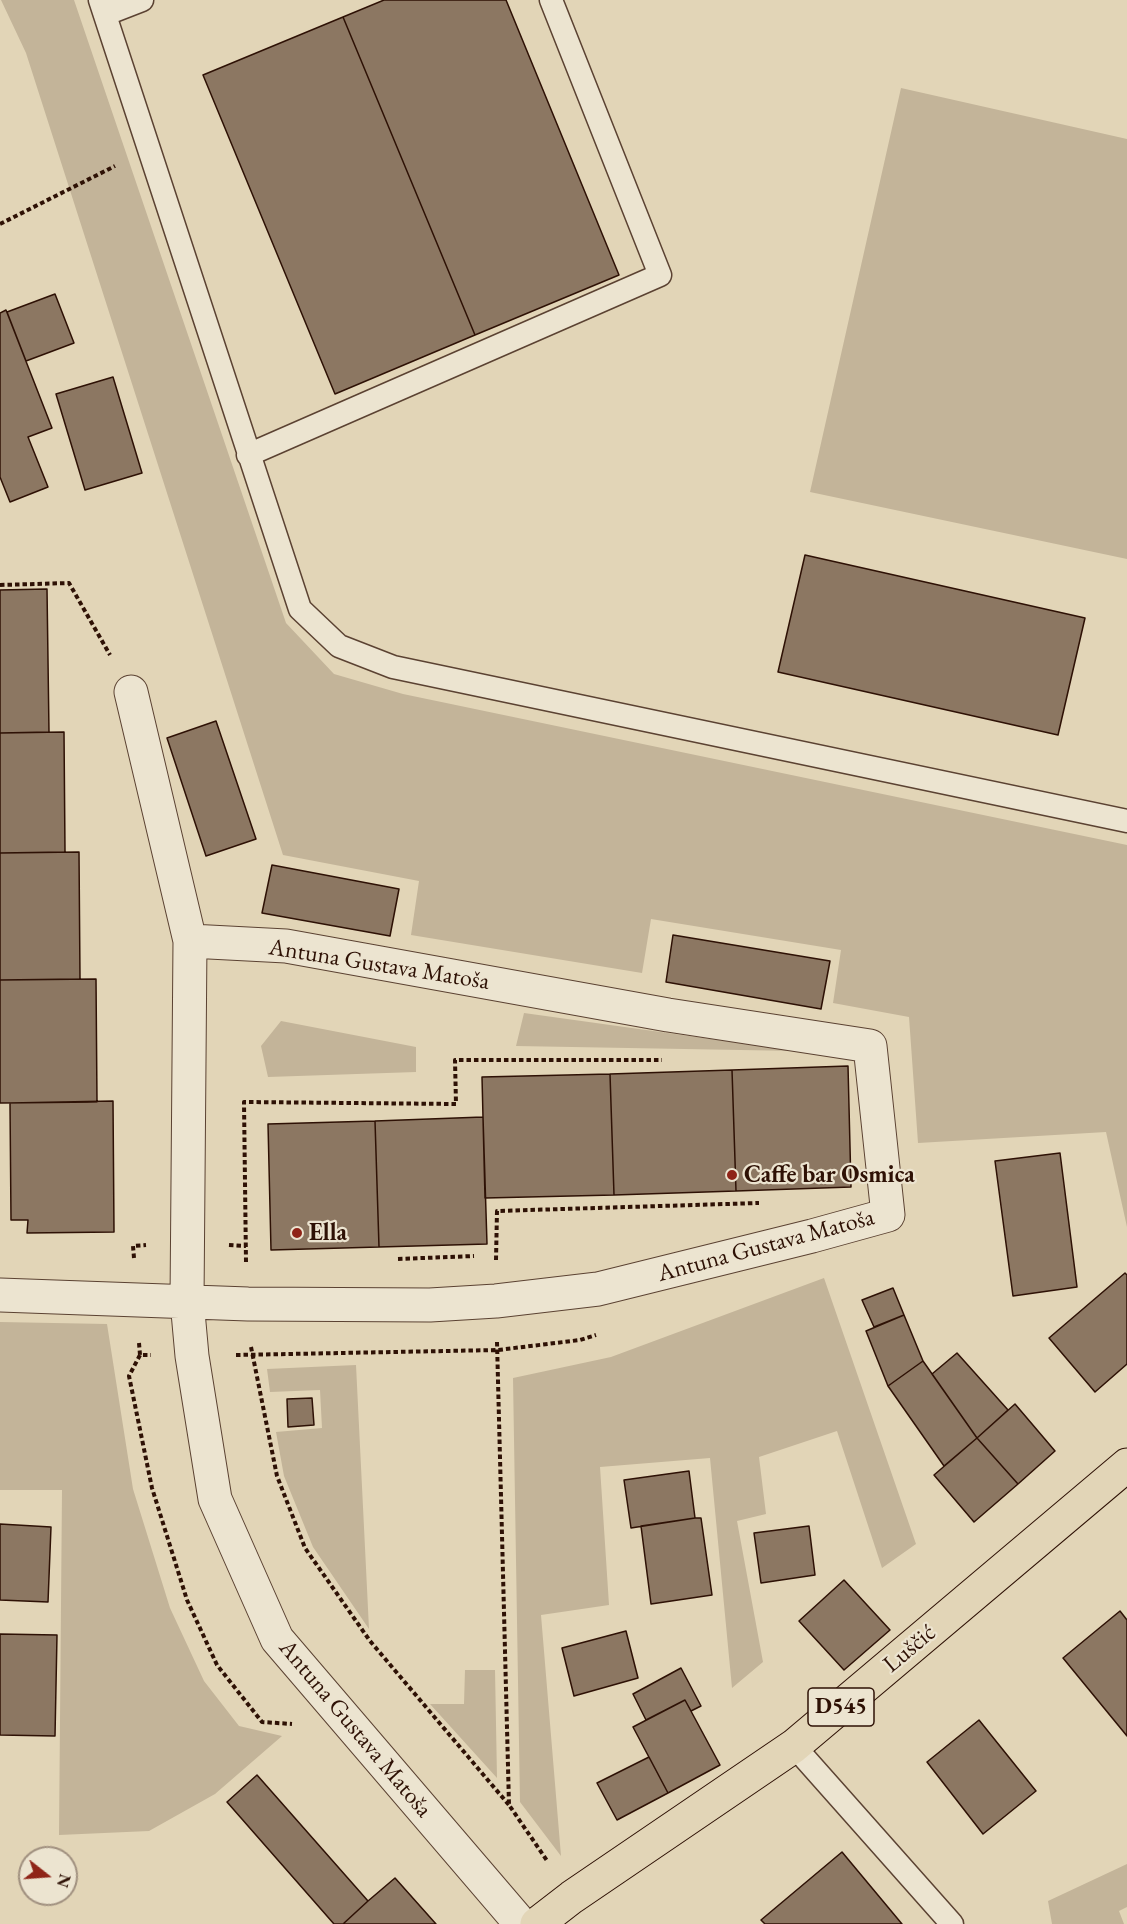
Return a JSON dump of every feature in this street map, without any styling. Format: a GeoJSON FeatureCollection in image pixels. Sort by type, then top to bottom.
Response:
{"type":"FeatureCollection","features":[{"type":"Feature","properties":{"kind":"main road","name":"Luščić"},"geometry":{"type":"LineString","coordinates":[[534,1924],[794,1746],[1127,1466]]}},
{"type":"Feature","properties":{"kind":"street","name":"Antuna Gustava Matoša"},"geometry":{"type":"LineString","coordinates":[[131,692],[190,941],[186,1301],[192,1356],[215,1499],[277,1639],[534,1924]]}},
{"type":"Feature","properties":{"kind":"street","name":"Antuna Gustava Matoša"},"geometry":{"type":"LineString","coordinates":[[0,1295],[248,1304],[430,1305],[496,1301],[598,1289],[888,1215],[870,1046],[668,1015],[286,946],[190,941]]}},
{"type":"Feature","properties":{"kind":"lane"},"geometry":{"type":"LineString","coordinates":[[142,0],[103,7],[300,609],[339,646],[393,667],[1127,822]]}},
{"type":"Feature","properties":{"kind":"lane"},"geometry":{"type":"LineString","coordinates":[[248,455],[660,275],[551,0]]}},
{"type":"Feature","properties":{"kind":"lane"},"geometry":{"type":"LineString","coordinates":[[794,1746],[952,1924]]}},
{"type":"Feature","properties":{"kind":"path"},"geometry":{"type":"LineString","coordinates":[[0,224],[149,149]]}},
{"type":"Feature","properties":{"kind":"path"},"geometry":{"type":"LineString","coordinates":[[0,585],[69,583],[131,692]]}},
{"type":"Feature","properties":{"kind":"path"},"geometry":{"type":"LineString","coordinates":[[554,1871],[508,1805],[370,1641],[305,1548],[277,1476],[252,1355],[248,1304],[244,1102],[456,1104],[455,1060],[669,1060]]}},
{"type":"Feature","properties":{"kind":"path"},"geometry":{"type":"LineString","coordinates":[[508,1805],[496,1301],[497,1211],[765,1202]]}},
{"type":"Feature","properties":{"kind":"path"},"geometry":{"type":"LineString","coordinates":[[252,1355],[498,1350]]}},
{"type":"Feature","properties":{"kind":"shaded area"},"geometry":{"type":"Polygon","coordinates":[[[1,0],[74,0],[286,623],[334,674],[403,694],[1127,845],[1127,1227],[1106,1132],[918,1143],[909,1017],[833,1003],[841,950],[651,919],[642,973],[411,935],[419,881],[283,855],[26,53],[1,0]]]}},
{"type":"Feature","properties":{"kind":"shaded area"},"geometry":{"type":"Polygon","coordinates":[[[901,88],[1127,139],[1127,559],[810,492],[901,88]]]}},
{"type":"Feature","properties":{"kind":"shaded area"},"geometry":{"type":"Polygon","coordinates":[[[524,1013],[797,1051],[516,1046],[524,1013]]]}},
{"type":"Feature","properties":{"kind":"shaded area"},"geometry":{"type":"Polygon","coordinates":[[[281,1021],[416,1047],[416,1072],[268,1077],[261,1046],[281,1021]]]}},
{"type":"Feature","properties":{"kind":"shaded area"},"geometry":{"type":"Polygon","coordinates":[[[824,1278],[916,1544],[882,1568],[837,1431],[759,1457],[766,1514],[737,1521],[763,1662],[732,1688],[710,1458],[600,1467],[609,1605],[541,1615],[561,1856],[520,1802],[513,1378],[611,1357],[824,1278]]]}},
{"type":"Feature","properties":{"kind":"shaded area"},"geometry":{"type":"Polygon","coordinates":[[[0,1322],[107,1324],[133,1489],[170,1608],[204,1681],[239,1726],[282,1736],[215,1794],[149,1831],[59,1835],[62,1490],[0,1490],[0,1322]]]}},
{"type":"Feature","properties":{"kind":"shaded area"},"geometry":{"type":"Polygon","coordinates":[[[356,1365],[369,1629],[313,1547],[284,1476],[276,1432],[322,1428],[320,1390],[270,1392],[267,1369],[356,1365]]]}},
{"type":"Feature","properties":{"kind":"shaded area"},"geometry":{"type":"Polygon","coordinates":[[[465,1670],[495,1670],[497,1778],[430,1704],[464,1704],[465,1670]]]}},
{"type":"Feature","properties":{"kind":"shaded area"},"geometry":{"type":"Polygon","coordinates":[[[1127,1864],[1127,1907],[1119,1911],[1124,1924],[1052,1924],[1048,1901],[1127,1864]]]}},
{"type":"Feature","properties":{"kind":"building"},"geometry":{"type":"Polygon","coordinates":[[[384,0],[506,0],[619,275],[475,335],[343,17],[384,0]]]}},
{"type":"Feature","properties":{"kind":"building"},"geometry":{"type":"Polygon","coordinates":[[[343,17],[475,335],[335,394],[203,75],[343,17]]]}},
{"type":"Feature","properties":{"kind":"building"},"geometry":{"type":"Polygon","coordinates":[[[55,294],[74,343],[26,361],[7,312],[55,294]]]}},
{"type":"Feature","properties":{"kind":"building"},"geometry":{"type":"Polygon","coordinates":[[[6,310],[52,428],[28,437],[48,487],[10,502],[0,477],[0,313],[6,310]]]}},
{"type":"Feature","properties":{"kind":"building"},"geometry":{"type":"Polygon","coordinates":[[[113,377],[142,473],[85,490],[56,394],[113,377]]]}},
{"type":"Feature","properties":{"kind":"building"},"geometry":{"type":"Polygon","coordinates":[[[805,555],[1085,618],[1058,735],[778,672],[805,555]]]}},
{"type":"Feature","properties":{"kind":"building"},"geometry":{"type":"Polygon","coordinates":[[[47,589],[49,732],[0,733],[0,590],[47,589]]]}},
{"type":"Feature","properties":{"kind":"building"},"geometry":{"type":"Polygon","coordinates":[[[216,721],[256,839],[206,856],[167,738],[216,721]]]}},
{"type":"Feature","properties":{"kind":"building"},"geometry":{"type":"Polygon","coordinates":[[[64,732],[65,852],[0,853],[0,733],[64,732]]]}},
{"type":"Feature","properties":{"kind":"building"},"geometry":{"type":"Polygon","coordinates":[[[79,852],[80,979],[0,980],[0,853],[79,852]]]}},
{"type":"Feature","properties":{"kind":"building"},"geometry":{"type":"Polygon","coordinates":[[[272,865],[399,889],[390,936],[262,913],[272,865]]]}},
{"type":"Feature","properties":{"kind":"building"},"geometry":{"type":"Polygon","coordinates":[[[673,935],[830,961],[821,1009],[666,982],[673,935]]]}},
{"type":"Feature","properties":{"kind":"building"},"geometry":{"type":"Polygon","coordinates":[[[96,979],[97,1102],[0,1103],[0,980],[96,979]]]}},
{"type":"Feature","properties":{"kind":"building"},"geometry":{"type":"Polygon","coordinates":[[[848,1066],[851,1187],[736,1191],[732,1070],[848,1066]]]}},
{"type":"Feature","properties":{"kind":"building"},"geometry":{"type":"Polygon","coordinates":[[[732,1070],[736,1191],[614,1195],[610,1074],[732,1070]]]}},
{"type":"Feature","properties":{"kind":"building"},"geometry":{"type":"Polygon","coordinates":[[[610,1074],[614,1195],[485,1198],[482,1077],[610,1074]]]}},
{"type":"Feature","properties":{"kind":"building"},"geometry":{"type":"Polygon","coordinates":[[[113,1101],[114,1232],[27,1233],[28,1220],[11,1220],[10,1103],[113,1101]]]}},
{"type":"Feature","properties":{"kind":"building"},"geometry":{"type":"Polygon","coordinates":[[[483,1117],[487,1244],[379,1247],[375,1121],[483,1117]]]}},
{"type":"Feature","properties":{"kind":"building"},"geometry":{"type":"Polygon","coordinates":[[[375,1121],[379,1247],[271,1250],[268,1124],[375,1121]]]}},
{"type":"Feature","properties":{"kind":"building"},"geometry":{"type":"Polygon","coordinates":[[[1060,1153],[1077,1287],[1013,1296],[995,1161],[1060,1153]]]}},
{"type":"Feature","properties":{"kind":"building"},"geometry":{"type":"Polygon","coordinates":[[[1125,1273],[1127,1275],[1127,1364],[1095,1392],[1049,1338],[1125,1273]]]}},
{"type":"Feature","properties":{"kind":"building"},"geometry":{"type":"Polygon","coordinates":[[[893,1288],[904,1315],[874,1327],[862,1300],[893,1288]]]}},
{"type":"Feature","properties":{"kind":"building"},"geometry":{"type":"Polygon","coordinates":[[[904,1315],[923,1361],[888,1386],[866,1331],[904,1315]]]}},
{"type":"Feature","properties":{"kind":"building"},"geometry":{"type":"Polygon","coordinates":[[[957,1353],[1008,1410],[977,1438],[932,1374],[957,1353]]]}},
{"type":"Feature","properties":{"kind":"building"},"geometry":{"type":"Polygon","coordinates":[[[923,1361],[977,1438],[944,1466],[888,1386],[923,1361]]]}},
{"type":"Feature","properties":{"kind":"building"},"geometry":{"type":"Polygon","coordinates":[[[312,1398],[314,1425],[288,1427],[287,1399],[312,1398]]]}},
{"type":"Feature","properties":{"kind":"building"},"geometry":{"type":"Polygon","coordinates":[[[1015,1404],[1055,1451],[1018,1484],[977,1438],[1015,1404]]]}},
{"type":"Feature","properties":{"kind":"building"},"geometry":{"type":"Polygon","coordinates":[[[977,1438],[1018,1484],[974,1522],[934,1475],[977,1438]]]}},
{"type":"Feature","properties":{"kind":"building"},"geometry":{"type":"Polygon","coordinates":[[[689,1471],[695,1518],[631,1528],[624,1480],[689,1471]]]}},
{"type":"Feature","properties":{"kind":"building"},"geometry":{"type":"Polygon","coordinates":[[[701,1518],[712,1595],[651,1604],[641,1526],[701,1518]]]}},
{"type":"Feature","properties":{"kind":"building"},"geometry":{"type":"Polygon","coordinates":[[[0,1524],[51,1527],[48,1602],[0,1600],[0,1524]]]}},
{"type":"Feature","properties":{"kind":"building"},"geometry":{"type":"Polygon","coordinates":[[[809,1526],[815,1575],[761,1583],[754,1533],[809,1526]]]}},
{"type":"Feature","properties":{"kind":"building"},"geometry":{"type":"Polygon","coordinates":[[[844,1580],[890,1630],[844,1670],[799,1621],[844,1580]]]}},
{"type":"Feature","properties":{"kind":"building"},"geometry":{"type":"Polygon","coordinates":[[[1120,1611],[1127,1620],[1127,1736],[1063,1658],[1120,1611]]]}},
{"type":"Feature","properties":{"kind":"building"},"geometry":{"type":"Polygon","coordinates":[[[626,1631],[638,1678],[574,1696],[562,1648],[626,1631]]]}},
{"type":"Feature","properties":{"kind":"building"},"geometry":{"type":"Polygon","coordinates":[[[0,1634],[57,1635],[55,1736],[0,1735],[0,1634]]]}},
{"type":"Feature","properties":{"kind":"building"},"geometry":{"type":"Polygon","coordinates":[[[681,1668],[701,1706],[691,1711],[685,1700],[646,1720],[633,1694],[681,1668]]]}},
{"type":"Feature","properties":{"kind":"building"},"geometry":{"type":"Polygon","coordinates":[[[685,1700],[720,1765],[668,1793],[633,1727],[685,1700]]]}},
{"type":"Feature","properties":{"kind":"building"},"geometry":{"type":"Polygon","coordinates":[[[979,1720],[1036,1791],[983,1834],[927,1762],[979,1720]]]}},
{"type":"Feature","properties":{"kind":"building"},"geometry":{"type":"Polygon","coordinates":[[[649,1757],[668,1793],[617,1820],[597,1783],[649,1757]]]}},
{"type":"Feature","properties":{"kind":"building"},"geometry":{"type":"Polygon","coordinates":[[[257,1775],[368,1901],[343,1924],[334,1924],[227,1802],[257,1775]]]}},
{"type":"Feature","properties":{"kind":"building"},"geometry":{"type":"Polygon","coordinates":[[[842,1852],[902,1924],[765,1924],[761,1920],[842,1852]]]}},
{"type":"Feature","properties":{"kind":"building"},"geometry":{"type":"Polygon","coordinates":[[[395,1878],[436,1924],[343,1924],[368,1901],[395,1878]]]}},
{"type":"Feature","properties":{"kind":"place","name":"Caffe bar Osmica"},"geometry":{"type":"Point","coordinates":[732,1175]}},
{"type":"Feature","properties":{"kind":"place","name":"Ella"},"geometry":{"type":"Point","coordinates":[297,1233]}}]}
